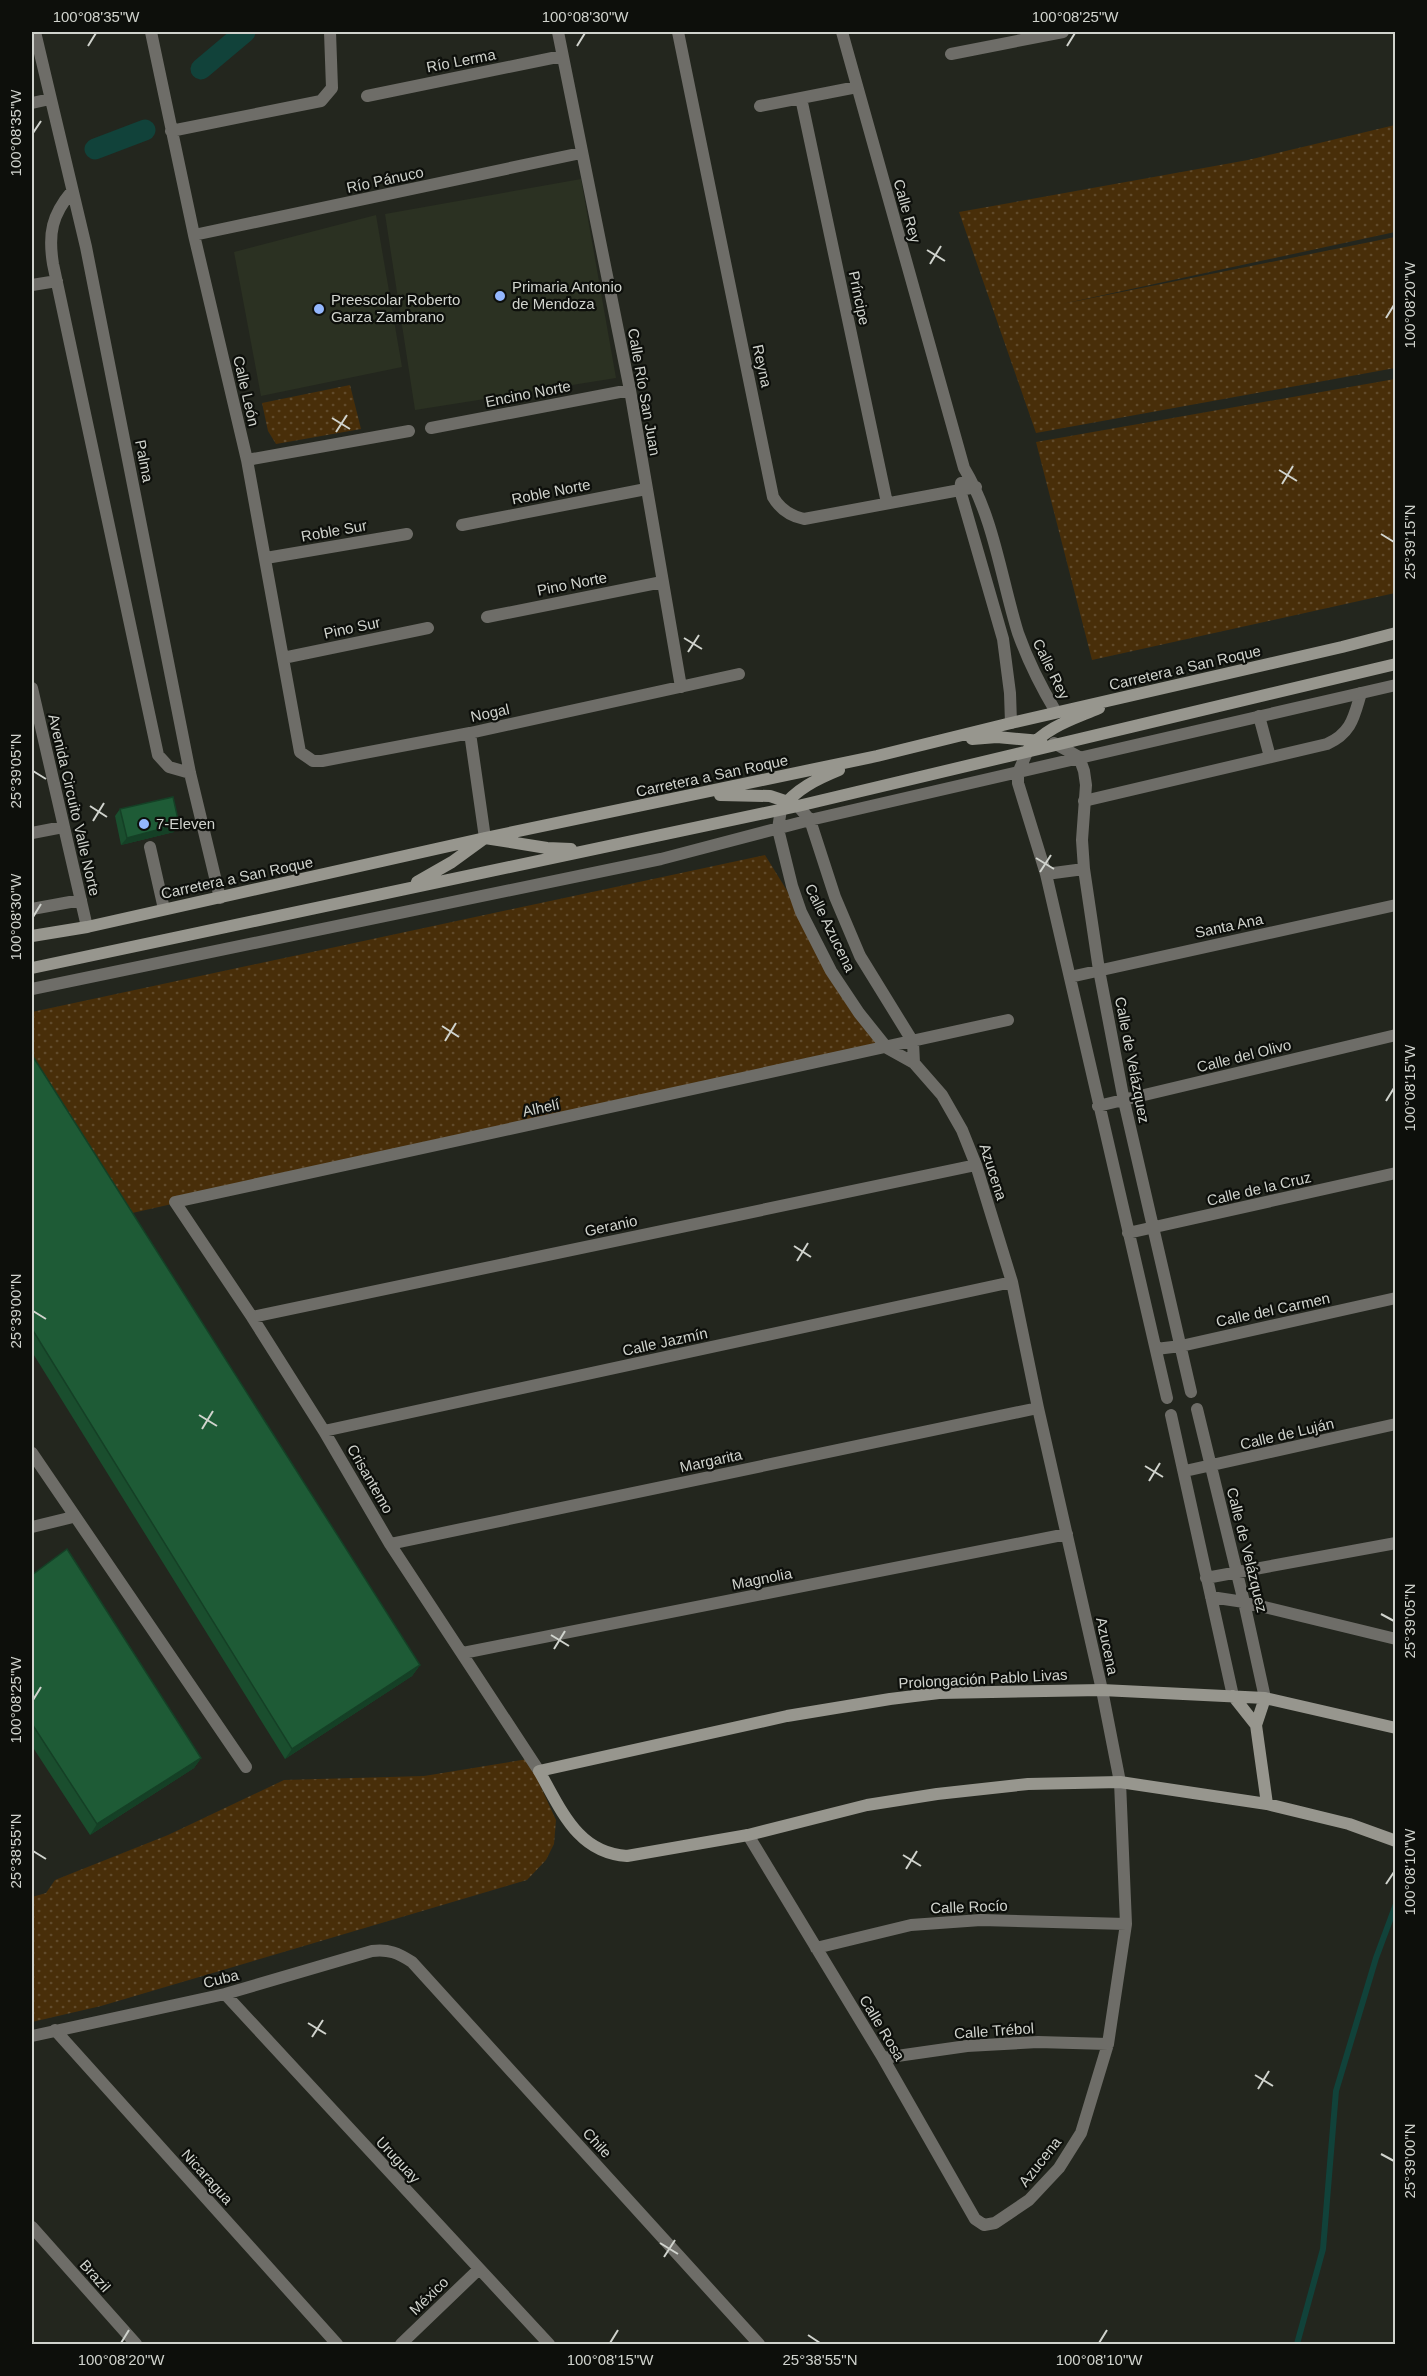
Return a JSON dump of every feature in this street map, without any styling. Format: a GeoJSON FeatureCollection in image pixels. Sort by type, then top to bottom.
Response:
{"type":"FeatureCollection","features":[{"type":"Feature","properties":{"kind":"main road","name":"Carretera a San Roque"},"geometry":{"type":"LineString","coordinates":[[32,936],[87,927],[485,837],[877,756],[1395,633]]}},
{"type":"Feature","properties":{"kind":"main road"},"geometry":{"type":"LineString","coordinates":[[32,968],[403,890],[789,805],[1031,745],[1054,743],[1395,664]]}},
{"type":"Feature","properties":{"kind":"main road"},"geometry":{"type":"LineString","coordinates":[[946,740],[997,737],[1031,745],[1054,728],[1128,696]]}},
{"type":"Feature","properties":{"kind":"main road"},"geometry":{"type":"LineString","coordinates":[[789,805],[820,778],[877,756]]}},
{"type":"Feature","properties":{"kind":"main road"},"geometry":{"type":"LineString","coordinates":[[695,795],[770,796],[789,805]]}},
{"type":"Feature","properties":{"kind":"main road"},"geometry":{"type":"LineString","coordinates":[[403,890],[453,862],[485,837],[547,848],[587,850]]}},
{"type":"Feature","properties":{"kind":"main road","name":"Prolongación Pablo Livas"},"geometry":{"type":"LineString","coordinates":[[539,1771],[787,1716],[939,1693],[1102,1690],[1265,1698],[1395,1728]]}},
{"type":"Feature","properties":{"kind":"main road"},"geometry":{"type":"LineString","coordinates":[[1233,1696],[1256,1725]]}},
{"type":"Feature","properties":{"kind":"main road"},"geometry":{"type":"LineString","coordinates":[[1265,1698],[1256,1725],[1268,1804]]}},
{"type":"Feature","properties":{"kind":"main road"},"geometry":{"type":"LineString","coordinates":[[539,1771],[573,1830],[589,1843],[606,1852],[627,1856],[748,1835],[867,1805],[936,1794],[1028,1784],[1120,1782],[1268,1804],[1349,1824],[1390,1838]]}},
{"type":"Feature","properties":{"kind":"street","name":"Palma"},"geometry":{"type":"LineString","coordinates":[[35,32],[88,258],[190,773],[220,898]]}},
{"type":"Feature","properties":{"kind":"street","name":"Calle León"},"geometry":{"type":"LineString","coordinates":[[151,32],[194,236],[247,460],[298,742],[300,752],[305,757]]}},
{"type":"Feature","properties":{"kind":"street"},"geometry":{"type":"LineString","coordinates":[[171,131],[321,101],[332,88],[330,32]]}},
{"type":"Feature","properties":{"kind":"street","name":"Calle Río San Juan"},"geometry":{"type":"LineString","coordinates":[[558,32],[630,390],[681,687]]}},
{"type":"Feature","properties":{"kind":"street","name":"Reyna"},"geometry":{"type":"LineString","coordinates":[[678,32],[773,497],[783,510],[804,519],[976,487]]}},
{"type":"Feature","properties":{"kind":"street","name":"Calle Rey"},"geometry":{"type":"LineString","coordinates":[[842,32],[964,468],[976,487],[990,528],[1019,634],[1033,670],[1056,712]]}},
{"type":"Feature","properties":{"kind":"street"},"geometry":{"type":"LineString","coordinates":[[951,54],[1063,32]]}},
{"type":"Feature","properties":{"kind":"street","name":"Río Lerma"},"geometry":{"type":"LineString","coordinates":[[366,96],[562,56]]}},
{"type":"Feature","properties":{"kind":"street"},"geometry":{"type":"LineString","coordinates":[[760,106],[857,87]]}},
{"type":"Feature","properties":{"kind":"street","name":"Príncipe"},"geometry":{"type":"LineString","coordinates":[[801,98],[887,504]]}},
{"type":"Feature","properties":{"kind":"street"},"geometry":{"type":"LineString","coordinates":[[32,103],[50,99]]}},
{"type":"Feature","properties":{"kind":"street","name":"Río Pánuco"},"geometry":{"type":"LineString","coordinates":[[194,236],[581,153]]}},
{"type":"Feature","properties":{"kind":"street"},"geometry":{"type":"LineString","coordinates":[[72,191],[60,205],[51,233],[51,248],[57,281],[158,755],[169,767],[190,773]]}},
{"type":"Feature","properties":{"kind":"street"},"geometry":{"type":"LineString","coordinates":[[32,285],[57,281]]}},
{"type":"Feature","properties":{"kind":"street","name":"Encino Norte"},"geometry":{"type":"LineString","coordinates":[[431,428],[630,390]]}},
{"type":"Feature","properties":{"kind":"street"},"geometry":{"type":"LineString","coordinates":[[247,460],[409,431]]}},
{"type":"Feature","properties":{"kind":"street","name":"Calle Rey"},"geometry":{"type":"LineString","coordinates":[[964,468],[960,490],[1003,639],[1009,677],[1011,723]]}},
{"type":"Feature","properties":{"kind":"street","name":"Roble Norte"},"geometry":{"type":"LineString","coordinates":[[462,525],[646,489]]}},
{"type":"Feature","properties":{"kind":"street","name":"Roble Sur"},"geometry":{"type":"LineString","coordinates":[[266,558],[407,534]]}},
{"type":"Feature","properties":{"kind":"street","name":"Pino Norte"},"geometry":{"type":"LineString","coordinates":[[487,617],[662,582]]}},
{"type":"Feature","properties":{"kind":"street","name":"Pino Sur"},"geometry":{"type":"LineString","coordinates":[[283,658],[428,628]]}},
{"type":"Feature","properties":{"kind":"street"},"geometry":{"type":"LineString","coordinates":[[1003,639],[1019,634]]}},
{"type":"Feature","properties":{"kind":"street","name":"Nogal"},"geometry":{"type":"LineString","coordinates":[[305,757],[313,761],[322,761],[470,733],[739,674]]}},
{"type":"Feature","properties":{"kind":"street"},"geometry":{"type":"LineString","coordinates":[[32,989],[661,859],[810,820],[1395,685]]}},
{"type":"Feature","properties":{"kind":"street","name":"Avenida Circuito Valle Norte"},"geometry":{"type":"LineString","coordinates":[[32,688],[35,722],[87,927]]}},
{"type":"Feature","properties":{"kind":"street"},"geometry":{"type":"LineString","coordinates":[[1084,801],[1327,744],[1340,738],[1353,720],[1361,693]]}},
{"type":"Feature","properties":{"kind":"street"},"geometry":{"type":"LineString","coordinates":[[1259,716],[1270,757]]}},
{"type":"Feature","properties":{"kind":"street"},"geometry":{"type":"LineString","coordinates":[[470,733],[485,837]]}},
{"type":"Feature","properties":{"kind":"street"},"geometry":{"type":"LineString","coordinates":[[1054,743],[1079,757]]}},
{"type":"Feature","properties":{"kind":"street"},"geometry":{"type":"LineString","coordinates":[[1031,745],[1018,773],[1019,792],[1046,874],[1167,1398]]}},
{"type":"Feature","properties":{"kind":"street","name":"Calle de Velázquez"},"geometry":{"type":"LineString","coordinates":[[1079,757],[1084,771],[1082,840],[1084,868],[1099,970],[1124,1101],[1191,1392]]}},
{"type":"Feature","properties":{"kind":"street"},"geometry":{"type":"LineString","coordinates":[[789,805],[810,820],[831,888],[860,956],[913,1042],[914,1063]]}},
{"type":"Feature","properties":{"kind":"street","name":"Calle Azucena"},"geometry":{"type":"LineString","coordinates":[[789,805],[778,830],[792,886],[806,921],[831,971],[859,1013],[887,1047]]}},
{"type":"Feature","properties":{"kind":"street"},"geometry":{"type":"LineString","coordinates":[[32,833],[63,827]]}},
{"type":"Feature","properties":{"kind":"street"},"geometry":{"type":"LineString","coordinates":[[150,847],[164,909]]}},
{"type":"Feature","properties":{"kind":"street"},"geometry":{"type":"LineString","coordinates":[[1046,874],[1084,868]]}},
{"type":"Feature","properties":{"kind":"street"},"geometry":{"type":"LineString","coordinates":[[32,909],[81,900]]}},
{"type":"Feature","properties":{"kind":"street","name":"Santa Ana"},"geometry":{"type":"LineString","coordinates":[[1070,977],[1395,905]]}},
{"type":"Feature","properties":{"kind":"street","name":"Alhelí"},"geometry":{"type":"LineString","coordinates":[[175,1202],[1008,1020]]}},
{"type":"Feature","properties":{"kind":"street","name":"Calle del Olivo"},"geometry":{"type":"LineString","coordinates":[[1098,1106],[1395,1035]]}},
{"type":"Feature","properties":{"kind":"street","name":"Azucena"},"geometry":{"type":"LineString","coordinates":[[887,1047],[914,1063],[942,1095],[962,1130],[975,1165],[1012,1282],[1102,1690],[1120,1782],[1126,1924],[1108,2044],[1081,2133],[1059,2168],[1029,2200],[995,2223]]}},
{"type":"Feature","properties":{"kind":"street","name":"Geranio"},"geometry":{"type":"LineString","coordinates":[[252,1317],[975,1165]]}},
{"type":"Feature","properties":{"kind":"street","name":"Calle de la Cruz"},"geometry":{"type":"LineString","coordinates":[[1128,1233],[1395,1173]]}},
{"type":"Feature","properties":{"kind":"street","name":"Crisantemo"},"geometry":{"type":"LineString","coordinates":[[175,1202],[252,1317],[324,1431],[390,1544],[539,1771]]}},
{"type":"Feature","properties":{"kind":"street","name":"Calle Jazmín"},"geometry":{"type":"LineString","coordinates":[[324,1431],[1012,1282]]}},
{"type":"Feature","properties":{"kind":"street","name":"Calle del Carmen"},"geometry":{"type":"LineString","coordinates":[[1156,1349],[1181,1346],[1395,1298]]}},
{"type":"Feature","properties":{"kind":"street","name":"Margarita"},"geometry":{"type":"LineString","coordinates":[[390,1544],[1038,1408]]}},
{"type":"Feature","properties":{"kind":"street","name":"Calle de Velázquez"},"geometry":{"type":"LineString","coordinates":[[1197,1409],[1265,1698]]}},
{"type":"Feature","properties":{"kind":"street"},"geometry":{"type":"LineString","coordinates":[[1171,1415],[1233,1696]]}},
{"type":"Feature","properties":{"kind":"street","name":"Calle de Luján"},"geometry":{"type":"LineString","coordinates":[[1185,1472],[1395,1424]]}},
{"type":"Feature","properties":{"kind":"street"},"geometry":{"type":"LineString","coordinates":[[32,1454],[246,1767]]}},
{"type":"Feature","properties":{"kind":"street"},"geometry":{"type":"LineString","coordinates":[[32,1527],[73,1517]]}},
{"type":"Feature","properties":{"kind":"street","name":"Magnolia"},"geometry":{"type":"LineString","coordinates":[[463,1653],[1067,1534]]}},
{"type":"Feature","properties":{"kind":"street"},"geometry":{"type":"LineString","coordinates":[[1206,1578],[1395,1543]]}},
{"type":"Feature","properties":{"kind":"street"},"geometry":{"type":"LineString","coordinates":[[1211,1597],[1244,1602],[1395,1639]]}},
{"type":"Feature","properties":{"kind":"street","name":"Calle Rosa"},"geometry":{"type":"LineString","coordinates":[[748,1835],[883,2058],[975,2219],[984,2225],[995,2223]]}},
{"type":"Feature","properties":{"kind":"street","name":"Calle Rocío"},"geometry":{"type":"LineString","coordinates":[[816,1948],[911,1925],[981,1920],[1126,1924]]}},
{"type":"Feature","properties":{"kind":"street","name":"Cuba"},"geometry":{"type":"LineString","coordinates":[[32,2036],[225,1994],[372,1951],[396,1952],[412,1962]]}},
{"type":"Feature","properties":{"kind":"street","name":"Chile"},"geometry":{"type":"LineString","coordinates":[[412,1962],[759,2344]]}},
{"type":"Feature","properties":{"kind":"street","name":"Uruguay"},"geometry":{"type":"LineString","coordinates":[[225,1994],[549,2344]]}},
{"type":"Feature","properties":{"kind":"street","name":"Nicaragua"},"geometry":{"type":"LineString","coordinates":[[55,2030],[337,2344]]}},
{"type":"Feature","properties":{"kind":"street","name":"Calle Trébol"},"geometry":{"type":"LineString","coordinates":[[883,2058],[967,2046],[1038,2042],[1108,2044]]}},
{"type":"Feature","properties":{"kind":"street","name":"Brazil"},"geometry":{"type":"LineString","coordinates":[[32,2227],[136,2344]]}},
{"type":"Feature","properties":{"kind":"street","name":"México"},"geometry":{"type":"LineString","coordinates":[[401,2344],[479,2270]]}},
{"type":"Feature","properties":{"kind":"shaded area"},"geometry":{"type":"Polygon","coordinates":[[[1395,125],[1395,232],[1062,304],[1395,237],[1395,368],[1036,433],[959,212],[1248,160],[1395,125]]]}},
{"type":"Feature","properties":{"kind":"shaded area","name":"Primaria Antonio de Mendoza"},"geometry":{"type":"Polygon","coordinates":[[[581,179],[616,378],[415,410],[385,214],[581,179]]]}},
{"type":"Feature","properties":{"kind":"shaded area","name":"Preescolar Roberto Garza Zambrano"},"geometry":{"type":"Polygon","coordinates":[[[376,215],[402,367],[261,396],[234,252],[376,215]]]}},
{"type":"Feature","properties":{"kind":"shaded area"},"geometry":{"type":"Polygon","coordinates":[[[1395,379],[1395,593],[1092,660],[1036,442],[1395,379]]]}},
{"type":"Feature","properties":{"kind":"shaded area"},"geometry":{"type":"Polygon","coordinates":[[[350,385],[361,429],[276,444],[268,431],[262,403],[350,385]]]}},
{"type":"Feature","properties":{"kind":"shaded area"},"geometry":{"type":"Polygon","coordinates":[[[765,855],[882,1044],[119,1216],[32,1078],[32,1012],[765,855]]]}},
{"type":"Feature","properties":{"kind":"shaded area"},"geometry":{"type":"Polygon","coordinates":[[[528,1759],[556,1820],[554,1844],[546,1860],[527,1880],[101,2006],[32,2022],[32,1897],[46,1893],[55,1880],[168,1835],[284,1780],[424,1776],[528,1759]]]}},
{"type":"Feature","properties":{"kind":"building","name":"7-Eleven"},"geometry":{"type":"Polygon","coordinates":[[[173,797],[179,824],[127,838],[120,809],[173,797]]]}},
{"type":"Feature","properties":{"kind":"building"},"geometry":{"type":"Polygon","coordinates":[[[32,1055],[420,1665],[292,1749],[32,1329],[32,1055]]]}},
{"type":"Feature","properties":{"kind":"building"},"geometry":{"type":"Polygon","coordinates":[[[67,1549],[201,1758],[97,1824],[32,1724],[32,1575],[67,1549]]]}},
{"type":"Feature","properties":{"kind":"waterway"},"geometry":{"type":"LineString","coordinates":[[201,69],[245,32]]}},
{"type":"Feature","properties":{"kind":"waterway"},"geometry":{"type":"LineString","coordinates":[[95,149],[145,130]]}},
{"type":"Feature","properties":{"kind":"waterway"},"geometry":{"type":"LineString","coordinates":[[1297,2344],[1323,2249],[1336,2091],[1376,1958],[1396,1904]]}},
{"type":"Feature","properties":{"kind":"place","name":"Primaria Antonio de Mendoza"},"geometry":{"type":"Point","coordinates":[500,296]}},
{"type":"Feature","properties":{"kind":"place","name":"Preescolar Roberto Garza Zambrano"},"geometry":{"type":"Point","coordinates":[319,309]}},
{"type":"Feature","properties":{"kind":"place","name":"7-Eleven"},"geometry":{"type":"Point","coordinates":[144,824]}}]}
